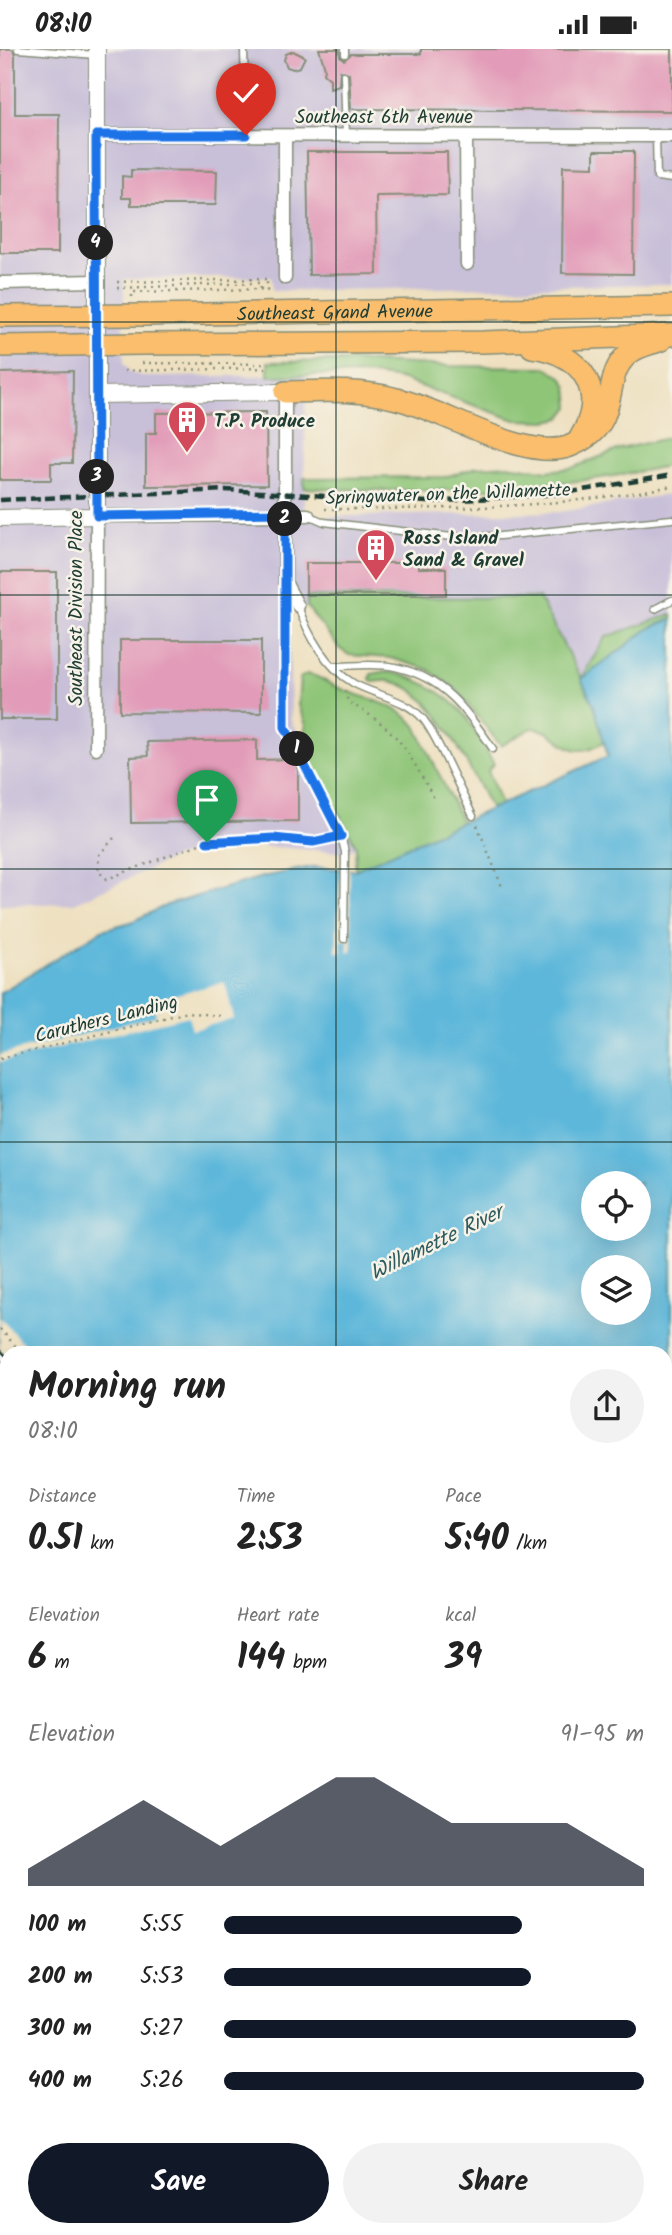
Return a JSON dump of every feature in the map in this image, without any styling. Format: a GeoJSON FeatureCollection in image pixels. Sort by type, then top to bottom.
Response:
{"type":"FeatureCollection","features":[{"type":"Feature","properties":{"kind":"highway","name":"Southeast Grand Avenue"},"geometry":{"type":"LineString","coordinates":[[0,316],[138,307],[672,306]]}},
{"type":"Feature","properties":{"kind":"highway"},"geometry":{"type":"LineString","coordinates":[[0,346],[144,355],[672,335]]}},
{"type":"Feature","properties":{"kind":"highway"},"geometry":{"type":"LineString","coordinates":[[285,392],[379,394],[421,406],[531,448],[559,450],[577,443],[597,429],[604,419],[618,366],[626,357],[631,352],[672,335]]}},
{"type":"Feature","properties":{"kind":"highway"},"geometry":{"type":"LineString","coordinates":[[483,342],[557,351],[575,363],[588,381],[592,401],[586,429],[577,443]]}},
{"type":"Feature","properties":{"kind":"street","name":"Southeast Division Place"},"geometry":{"type":"LineString","coordinates":[[96,748],[97,52]]}},
{"type":"Feature","properties":{"kind":"street","name":"Southeast 6th Avenue"},"geometry":{"type":"LineString","coordinates":[[96,135],[672,136]]}},
{"type":"Feature","properties":{"kind":"street"},"geometry":{"type":"LineString","coordinates":[[285,135],[285,278]]}},
{"type":"Feature","properties":{"kind":"street"},"geometry":{"type":"LineString","coordinates":[[466,136],[467,264]]}},
{"type":"Feature","properties":{"kind":"street"},"geometry":{"type":"LineString","coordinates":[[0,283],[97,281]]}},
{"type":"Feature","properties":{"kind":"street"},"geometry":{"type":"LineString","coordinates":[[97,395],[285,392],[285,582],[298,606]]}},
{"type":"Feature","properties":{"kind":"street"},"geometry":{"type":"LineString","coordinates":[[0,518],[285,513],[308,515]]}},
{"type":"Feature","properties":{"kind":"lane"},"geometry":{"type":"LineString","coordinates":[[18,49],[97,52]]}},
{"type":"Feature","properties":{"kind":"lane"},"geometry":{"type":"LineString","coordinates":[[244,49],[246,135]]}},
{"type":"Feature","properties":{"kind":"lane"},"geometry":{"type":"LineString","coordinates":[[344,75],[346,136]]}},
{"type":"Feature","properties":{"kind":"lane"},"geometry":{"type":"LineString","coordinates":[[656,136],[657,177],[672,179]]}},
{"type":"Feature","properties":{"kind":"lane"},"geometry":{"type":"LineString","coordinates":[[308,515],[324,522],[452,537],[500,536],[672,519]]}},
{"type":"Feature","properties":{"kind":"lane"},"geometry":{"type":"LineString","coordinates":[[285,582],[285,727],[341,836],[345,852],[344,939]]}},
{"type":"Feature","properties":{"kind":"lane"},"geometry":{"type":"LineString","coordinates":[[655,609],[672,600]]}},
{"type":"Feature","properties":{"kind":"lane"},"geometry":{"type":"LineString","coordinates":[[298,606],[307,634],[340,674],[355,684],[392,697],[423,719],[473,816]]}},
{"type":"Feature","properties":{"kind":"lane"},"geometry":{"type":"LineString","coordinates":[[334,666],[393,666],[427,677],[465,707],[493,749]]}},
{"type":"Feature","properties":{"kind":"path"},"geometry":{"type":"LineString","coordinates":[[117,282],[285,278]]}},
{"type":"Feature","properties":{"kind":"path"},"geometry":{"type":"LineString","coordinates":[[138,307],[132,292],[267,291],[267,279]]}},
{"type":"Feature","properties":{"kind":"path"},"geometry":{"type":"LineString","coordinates":[[117,288],[260,283],[260,289]]}},
{"type":"Feature","properties":{"kind":"path"},"geometry":{"type":"LineString","coordinates":[[124,371],[265,368],[265,364],[144,355]]}},
{"type":"Feature","properties":{"kind":"path","name":"Springwater on the Willamette"},"geometry":{"type":"LineString","coordinates":[[308,515],[324,509],[424,511],[536,506],[672,486]]}},
{"type":"Feature","properties":{"kind":"path"},"geometry":{"type":"LineString","coordinates":[[340,674],[348,702],[376,717],[396,734],[434,798]]}},
{"type":"Feature","properties":{"kind":"path"},"geometry":{"type":"LineString","coordinates":[[473,816],[503,888]]}},
{"type":"Feature","properties":{"kind":"path"},"geometry":{"type":"LineString","coordinates":[[114,838],[99,855],[98,871],[107,879],[207,842],[273,838],[313,842],[341,836]]}},
{"type":"Feature","properties":{"kind":"path","name":"Caruthers Landing"},"geometry":{"type":"LineString","coordinates":[[0,1059],[188,1012],[220,1016]]}},
{"type":"Feature","properties":{"kind":"path"},"geometry":{"type":"LineString","coordinates":[[0,1329],[16,1346]]}},
{"type":"Feature","properties":{"kind":"shaded area"},"geometry":{"type":"Polygon","coordinates":[[[0,49],[672,49],[672,284],[272,291],[271,277],[124,279],[124,363],[131,373],[147,377],[306,375],[304,517],[560,512],[672,494],[672,641],[618,631],[606,637],[581,679],[307,597],[307,607],[289,607],[291,721],[356,846],[349,852],[341,852],[230,844],[176,857],[74,903],[0,905],[0,49]]]}},
{"type":"Feature","properties":{"kind":"green space"},"geometry":{"type":"Polygon","coordinates":[[[356,361],[545,367],[562,377],[568,387],[570,407],[561,418],[548,421],[515,420],[400,379],[366,374],[268,376],[268,362],[356,361]]]}},
{"type":"Feature","properties":{"kind":"green space"},"geometry":{"type":"Polygon","coordinates":[[[672,437],[672,465],[581,481],[489,489],[304,488],[304,478],[445,477],[477,467],[508,465],[547,471],[572,468],[620,449],[672,437]]]}},
{"type":"Feature","properties":{"kind":"green space"},"geometry":{"type":"Polygon","coordinates":[[[307,597],[539,598],[581,678],[606,637],[672,614],[672,619],[650,628],[581,679],[594,705],[605,741],[592,748],[572,749],[550,734],[532,728],[501,746],[456,689],[427,669],[390,658],[349,655],[340,649],[307,607],[307,597]]]}},
{"type":"Feature","properties":{"kind":"green space"},"geometry":{"type":"Polygon","coordinates":[[[382,672],[416,680],[440,693],[459,708],[494,764],[488,770],[501,805],[491,809],[450,733],[422,698],[406,686],[389,681],[372,682],[371,674],[382,672]]]}},
{"type":"Feature","properties":{"kind":"green space"},"geometry":{"type":"Polygon","coordinates":[[[307,674],[389,706],[416,726],[462,822],[355,870],[356,846],[302,744],[306,725],[298,705],[300,678],[307,674]]]}},
{"type":"Feature","properties":{"kind":"water","name":"Willamette River"},"geometry":{"type":"Polygon","coordinates":[[[672,619],[672,1346],[0,1346],[0,993],[102,930],[131,922],[167,905],[262,877],[312,867],[355,870],[608,756],[594,705],[581,679],[650,628],[672,619]]]}},
{"type":"Feature","properties":{"kind":"pier"},"geometry":{"type":"Polygon","coordinates":[[[341,865],[349,866],[352,952],[348,952],[348,939],[341,939],[341,952],[336,952],[341,865]]]}},
{"type":"Feature","properties":{"kind":"pier"},"geometry":{"type":"Polygon","coordinates":[[[225,982],[234,1019],[192,1030],[188,1016],[0,1062],[0,1055],[156,1016],[153,1000],[225,982]]]}},
{"type":"Feature","properties":{"kind":"pier"},"geometry":{"type":"Polygon","coordinates":[[[0,1318],[26,1346],[0,1346],[0,1318]]]}},
{"type":"Feature","properties":{"kind":"building"},"geometry":{"type":"Polygon","coordinates":[[[0,49],[12,49],[15,54],[15,114],[59,114],[58,253],[0,253],[0,49]]]}},
{"type":"Feature","properties":{"kind":"building"},"geometry":{"type":"Polygon","coordinates":[[[319,49],[339,49],[344,60],[351,54],[421,54],[421,49],[672,49],[672,111],[351,109],[349,73],[340,71],[339,85],[330,88],[330,79],[324,74],[325,68],[319,49]]]}},
{"type":"Feature","properties":{"kind":"building"},"geometry":{"type":"Polygon","coordinates":[[[293,51],[305,57],[300,67],[293,69],[287,67],[284,60],[286,54],[293,51]]]}},
{"type":"Feature","properties":{"kind":"building"},"geometry":{"type":"Polygon","coordinates":[[[594,151],[634,151],[633,274],[562,273],[563,166],[594,167],[594,151]]]}},
{"type":"Feature","properties":{"kind":"building"},"geometry":{"type":"Polygon","coordinates":[[[307,152],[447,152],[448,195],[376,196],[377,274],[309,275],[307,152]]]}},
{"type":"Feature","properties":{"kind":"building"},"geometry":{"type":"Polygon","coordinates":[[[131,170],[217,171],[216,205],[131,205],[131,198],[122,198],[122,176],[131,177],[131,170]]]}},
{"type":"Feature","properties":{"kind":"building"},"geometry":{"type":"Polygon","coordinates":[[[73,371],[72,463],[51,463],[51,480],[0,480],[0,373],[73,371]]]}},
{"type":"Feature","properties":{"kind":"building","name":"T.P. Produce"},"geometry":{"type":"Polygon","coordinates":[[[266,412],[267,485],[146,486],[146,433],[156,433],[156,413],[266,412]]]}},
{"type":"Feature","properties":{"kind":"building","name":"Ross Island Sand & Gravel"},"geometry":{"type":"Polygon","coordinates":[[[306,563],[419,563],[419,568],[446,568],[446,595],[306,595],[306,563]]]}},
{"type":"Feature","properties":{"kind":"building"},"geometry":{"type":"Polygon","coordinates":[[[0,572],[57,572],[57,719],[0,719],[0,572]]]}},
{"type":"Feature","properties":{"kind":"building"},"geometry":{"type":"Polygon","coordinates":[[[120,640],[261,640],[261,713],[120,712],[120,640]]]}},
{"type":"Feature","properties":{"kind":"building"},"geometry":{"type":"Polygon","coordinates":[[[257,740],[257,760],[295,759],[298,764],[298,821],[131,823],[130,757],[148,756],[147,742],[257,740]]]}},
{"type":"Feature","properties":{"kind":"railway"},"geometry":{"type":"LineString","coordinates":[[0,500],[225,490],[427,502],[559,494],[672,475]]}},
{"type":"Feature","properties":{"kind":"place","name":"T.P. Produce"},"geometry":{"type":"Point","coordinates":[187,454]}},
{"type":"Feature","properties":{"kind":"place","name":"Ross Island Sand & Gravel"},"geometry":{"type":"Point","coordinates":[376,582]}},
{"type":"Feature","properties":{"kind":"route"},"geometry":{"type":"LineString","coordinates":[[207,842],[227,838],[273,838],[313,842],[341,836],[336,821],[285,727],[285,513],[97,516],[96,135],[246,135]]}}]}
